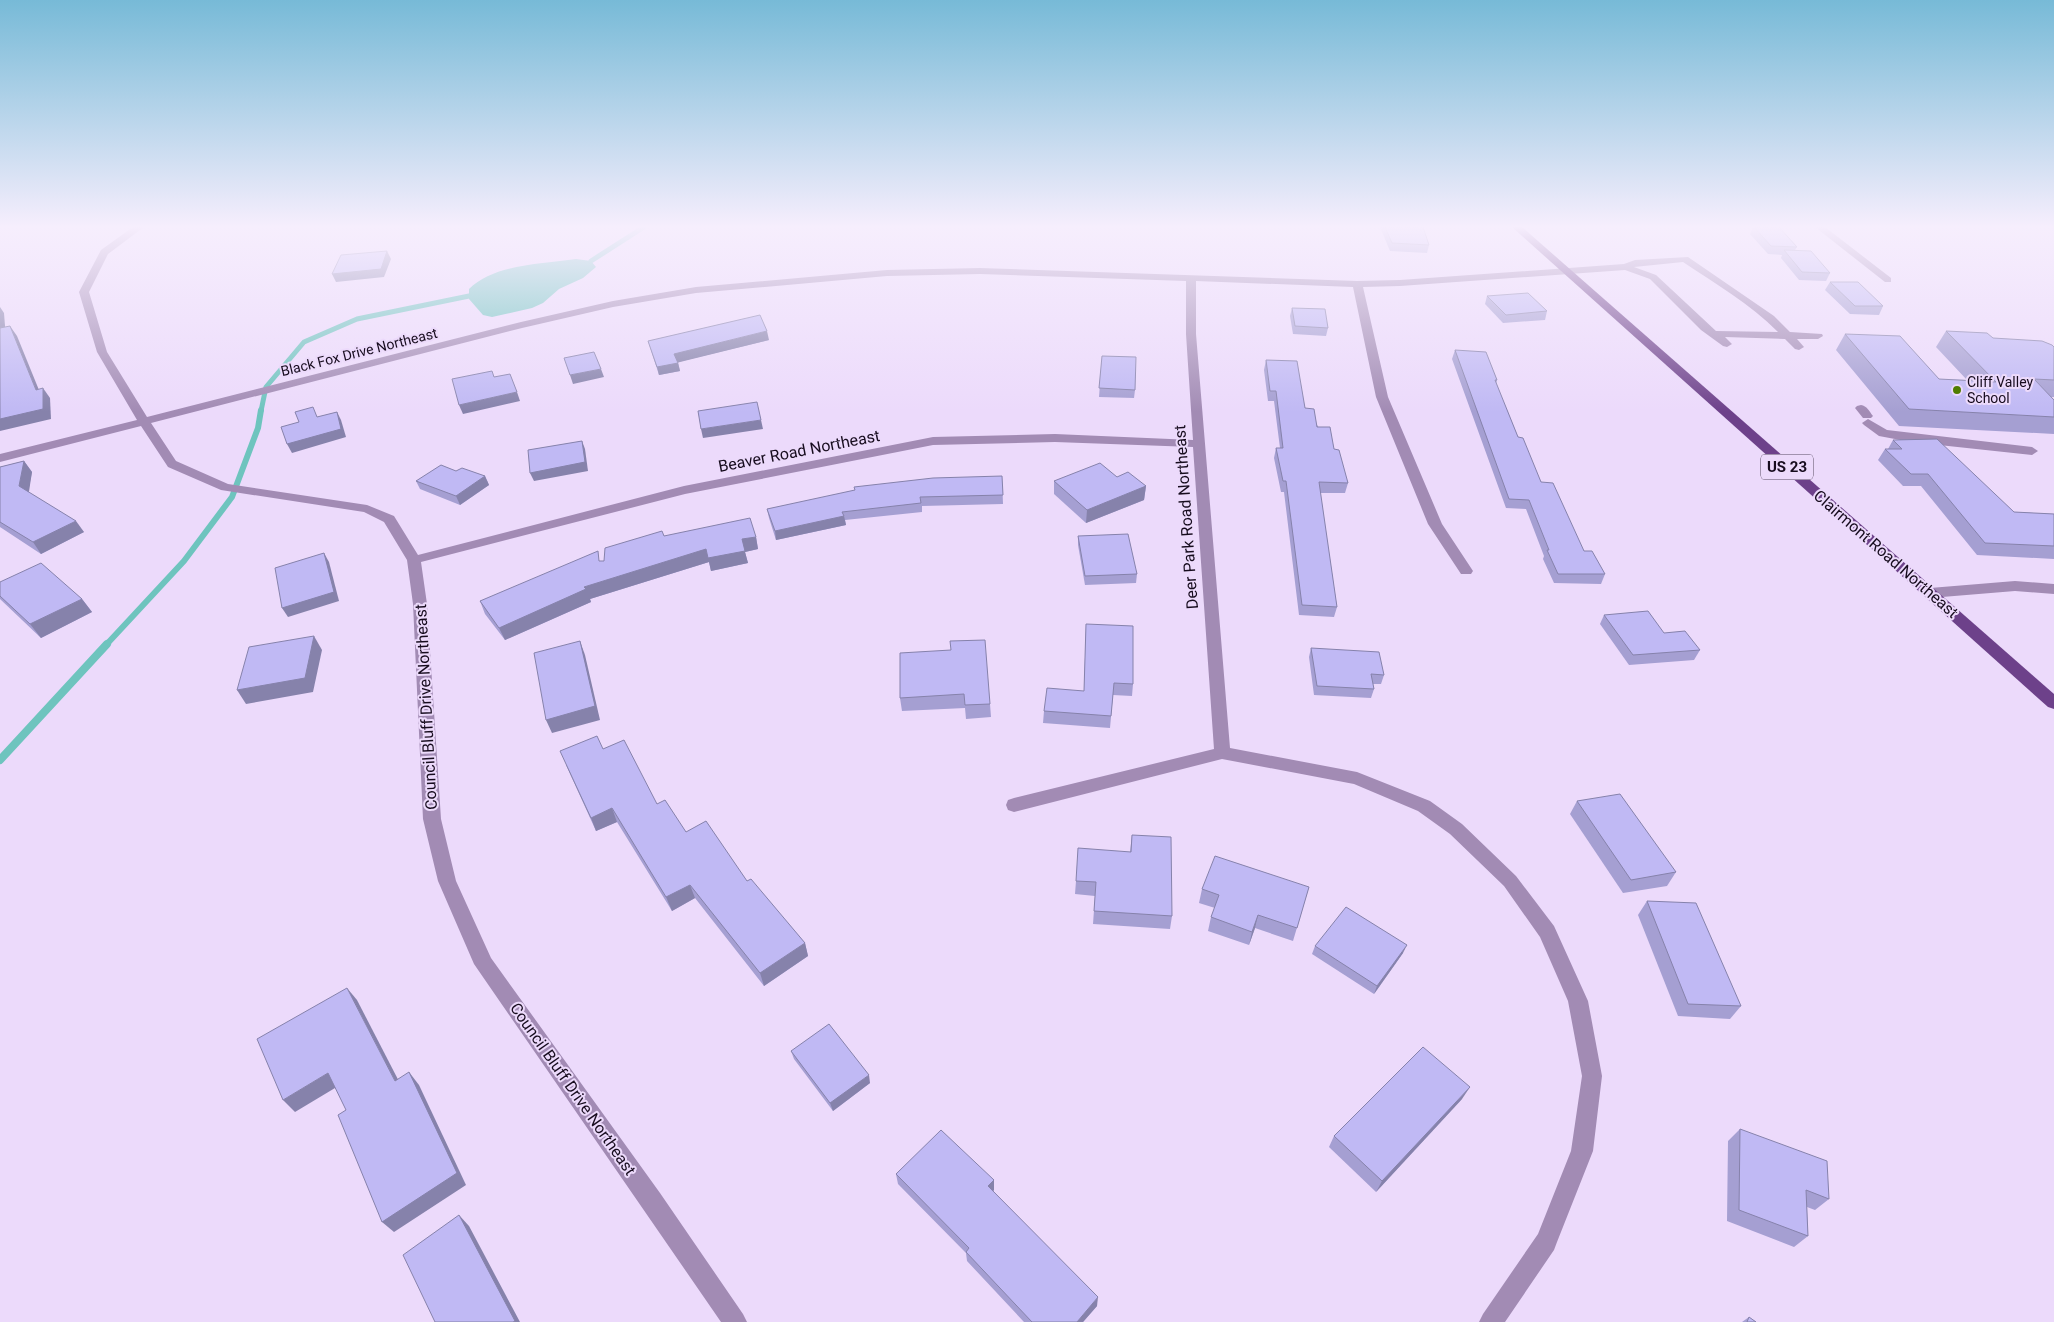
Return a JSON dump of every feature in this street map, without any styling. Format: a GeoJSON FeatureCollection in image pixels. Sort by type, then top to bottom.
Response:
{"type":"FeatureCollection","features":[{"type":"Feature","properties":{"kind":"main road","name":"Clairmont Road Northeast"},"geometry":{"type":"LineString","coordinates":[[1585,289],[2054,703]]}},
{"type":"Feature","properties":{"kind":"street","name":"Council Bluff Drive Northeast"},"geometry":{"type":"LineString","coordinates":[[86,289],[84,292],[102,352],[172,464],[225,487],[367,509],[389,519],[414,560],[420,604],[432,819],[447,881],[484,964],[647,1193],[735,1322]]}},
{"type":"Feature","properties":{"kind":"street","name":"Black Fox Drive Northeast"},"geometry":{"type":"LineString","coordinates":[[0,458],[521,325],[613,304],[712,289]]}},
{"type":"Feature","properties":{"kind":"street","name":"Deer Park Road Northeast"},"geometry":{"type":"LineString","coordinates":[[1191,289],[1191,334],[1198,444],[1222,753]]}},
{"type":"Feature","properties":{"kind":"street"},"geometry":{"type":"LineString","coordinates":[[1358,289],[1382,397],[1413,468],[1434,524],[1466,571]]}},
{"type":"Feature","properties":{"kind":"street"},"geometry":{"type":"LineString","coordinates":[[1666,289],[1727,344]]}},
{"type":"Feature","properties":{"kind":"street"},"geometry":{"type":"LineString","coordinates":[[1730,289],[1770,318],[1799,347]]}},
{"type":"Feature","properties":{"kind":"street"},"geometry":{"type":"LineString","coordinates":[[1714,334],[1818,336]]}},
{"type":"Feature","properties":{"kind":"street"},"geometry":{"type":"LineString","coordinates":[[1865,416],[1884,434],[2032,451]]}},
{"type":"Feature","properties":{"kind":"street","name":"Beaver Road Northeast"},"geometry":{"type":"LineString","coordinates":[[414,560],[684,490],[933,440],[1055,438],[1198,444]]}},
{"type":"Feature","properties":{"kind":"street"},"geometry":{"type":"LineString","coordinates":[[1930,593],[2015,586],[2054,589]]}},
{"type":"Feature","properties":{"kind":"street"},"geometry":{"type":"LineString","coordinates":[[1014,805],[1222,753],[1357,778],[1424,806],[1456,829],[1510,881],[1547,932],[1578,1001],[1592,1076],[1582,1151],[1546,1242],[1491,1322]]}},
{"type":"Feature","properties":{"kind":"shaded area"},"geometry":{"type":"Polygon","coordinates":[[[469,289],[560,289],[543,303],[532,308],[492,317],[483,315],[469,299],[469,289]]]}},
{"type":"Feature","properties":{"kind":"building"},"geometry":{"type":"Polygon","coordinates":[[[1837,289],[1865,289],[1883,306],[1855,306],[1837,289]]]}},
{"type":"Feature","properties":{"kind":"building"},"geometry":{"type":"Polygon","coordinates":[[[1528,293],[1547,311],[1506,315],[1487,296],[1528,293]]]}},
{"type":"Feature","properties":{"kind":"building"},"geometry":{"type":"Polygon","coordinates":[[[1292,308],[1325,309],[1328,328],[1295,326],[1292,308]]]}},
{"type":"Feature","properties":{"kind":"building"},"geometry":{"type":"Polygon","coordinates":[[[760,315],[767,331],[674,354],[678,363],[657,367],[648,341],[760,315]]]}},
{"type":"Feature","properties":{"kind":"building"},"geometry":{"type":"Polygon","coordinates":[[[10,326],[36,390],[43,388],[43,409],[0,419],[0,328],[10,326]]]}},
{"type":"Feature","properties":{"kind":"building"},"geometry":{"type":"Polygon","coordinates":[[[1946,331],[1987,333],[1993,338],[2042,341],[2052,345],[2054,347],[2054,380],[2034,379],[2054,400],[2054,417],[1909,409],[1845,334],[1900,336],[1939,379],[1996,382],[1946,331]]]}},
{"type":"Feature","properties":{"kind":"building"},"geometry":{"type":"Polygon","coordinates":[[[1455,350],[1486,352],[1518,437],[1523,438],[1541,482],[1553,483],[1584,551],[1592,551],[1605,574],[1558,574],[1529,500],[1509,499],[1455,350]]]}},
{"type":"Feature","properties":{"kind":"building"},"geometry":{"type":"Polygon","coordinates":[[[594,352],[601,369],[570,375],[564,358],[594,352]]]}},
{"type":"Feature","properties":{"kind":"building"},"geometry":{"type":"Polygon","coordinates":[[[1102,356],[1136,357],[1135,390],[1099,388],[1102,356]]]}},
{"type":"Feature","properties":{"kind":"building"},"geometry":{"type":"Polygon","coordinates":[[[1266,360],[1297,361],[1305,408],[1314,409],[1317,427],[1330,427],[1334,449],[1339,450],[1348,483],[1319,482],[1337,607],[1302,605],[1286,481],[1283,481],[1276,448],[1283,448],[1276,391],[1270,391],[1266,360]]]}},
{"type":"Feature","properties":{"kind":"building"},"geometry":{"type":"Polygon","coordinates":[[[492,371],[494,377],[510,374],[517,392],[459,405],[452,379],[492,371]]]}},
{"type":"Feature","properties":{"kind":"building"},"geometry":{"type":"Polygon","coordinates":[[[757,402],[761,420],[701,429],[698,411],[757,402]]]}},
{"type":"Feature","properties":{"kind":"building"},"geometry":{"type":"Polygon","coordinates":[[[313,407],[317,417],[337,412],[341,429],[287,444],[281,427],[299,422],[295,412],[313,407]]]}},
{"type":"Feature","properties":{"kind":"building"},"geometry":{"type":"Polygon","coordinates":[[[1937,439],[2014,512],[2054,514],[2054,546],[1985,543],[1928,474],[1911,474],[1885,449],[1902,449],[1893,440],[1937,439]]]}},
{"type":"Feature","properties":{"kind":"building"},"geometry":{"type":"Polygon","coordinates":[[[582,441],[585,462],[530,473],[528,450],[582,441]]]}},
{"type":"Feature","properties":{"kind":"building"},"geometry":{"type":"Polygon","coordinates":[[[24,461],[19,486],[76,521],[33,542],[0,522],[0,467],[24,461]]]}},
{"type":"Feature","properties":{"kind":"building"},"geometry":{"type":"Polygon","coordinates":[[[1100,463],[1117,477],[1128,472],[1146,486],[1087,510],[1054,481],[1100,463]]]}},
{"type":"Feature","properties":{"kind":"building"},"geometry":{"type":"Polygon","coordinates":[[[441,465],[456,471],[462,468],[485,476],[456,496],[416,481],[441,465]]]}},
{"type":"Feature","properties":{"kind":"building"},"geometry":{"type":"Polygon","coordinates":[[[1002,476],[1003,495],[920,497],[921,503],[842,512],[844,516],[775,531],[767,509],[855,490],[854,487],[933,478],[1002,476]]]}},
{"type":"Feature","properties":{"kind":"building"},"geometry":{"type":"Polygon","coordinates":[[[750,518],[756,537],[742,539],[745,551],[708,558],[706,549],[584,587],[586,589],[499,628],[480,601],[598,551],[599,561],[604,561],[605,548],[662,531],[664,536],[750,518]]]}},
{"type":"Feature","properties":{"kind":"building"},"geometry":{"type":"Polygon","coordinates":[[[1128,534],[1137,574],[1085,576],[1078,536],[1128,534]]]}},
{"type":"Feature","properties":{"kind":"building"},"geometry":{"type":"Polygon","coordinates":[[[324,553],[334,592],[282,608],[275,568],[324,553]]]}},
{"type":"Feature","properties":{"kind":"building"},"geometry":{"type":"Polygon","coordinates":[[[41,563],[82,599],[30,624],[0,596],[0,582],[41,563]]]}},
{"type":"Feature","properties":{"kind":"building"},"geometry":{"type":"Polygon","coordinates":[[[1648,611],[1664,633],[1685,631],[1700,650],[1633,655],[1604,615],[1648,611]]]}},
{"type":"Feature","properties":{"kind":"building"},"geometry":{"type":"Polygon","coordinates":[[[1086,624],[1133,626],[1133,684],[1114,683],[1111,716],[1044,711],[1047,688],[1084,691],[1086,624]]]}},
{"type":"Feature","properties":{"kind":"building"},"geometry":{"type":"Polygon","coordinates":[[[314,636],[305,678],[237,690],[249,647],[314,636]]]}},
{"type":"Feature","properties":{"kind":"building"},"geometry":{"type":"Polygon","coordinates":[[[985,640],[990,704],[965,705],[964,694],[900,698],[900,653],[951,650],[950,641],[985,640]]]}},
{"type":"Feature","properties":{"kind":"building"},"geometry":{"type":"Polygon","coordinates":[[[580,641],[595,706],[546,720],[534,653],[580,641]]]}},
{"type":"Feature","properties":{"kind":"building"},"geometry":{"type":"Polygon","coordinates":[[[1311,648],[1379,652],[1384,675],[1371,674],[1374,689],[1317,686],[1311,648]]]}},
{"type":"Feature","properties":{"kind":"building"},"geometry":{"type":"Polygon","coordinates":[[[597,736],[603,749],[624,740],[657,804],[665,800],[686,832],[706,821],[747,881],[751,879],[805,943],[760,973],[690,885],[666,897],[612,808],[591,818],[560,751],[597,736]]]}},
{"type":"Feature","properties":{"kind":"building"},"geometry":{"type":"Polygon","coordinates":[[[1620,794],[1676,872],[1631,880],[1577,801],[1620,794]]]}},
{"type":"Feature","properties":{"kind":"building"},"geometry":{"type":"Polygon","coordinates":[[[1132,835],[1171,837],[1172,916],[1094,911],[1096,882],[1076,881],[1078,848],[1131,852],[1132,835]]]}},
{"type":"Feature","properties":{"kind":"building"},"geometry":{"type":"Polygon","coordinates":[[[1215,856],[1309,887],[1297,928],[1258,915],[1252,932],[1211,917],[1219,895],[1202,889],[1215,856]]]}},
{"type":"Feature","properties":{"kind":"building"},"geometry":{"type":"Polygon","coordinates":[[[1647,901],[1696,903],[1741,1006],[1688,1004],[1647,901]]]}},
{"type":"Feature","properties":{"kind":"building"},"geometry":{"type":"Polygon","coordinates":[[[1346,907],[1407,945],[1377,986],[1315,946],[1346,907]]]}},
{"type":"Feature","properties":{"kind":"building"},"geometry":{"type":"Polygon","coordinates":[[[347,988],[395,1081],[409,1072],[457,1173],[382,1222],[338,1115],[346,1110],[328,1073],[283,1100],[257,1039],[347,988]]]}},
{"type":"Feature","properties":{"kind":"building"},"geometry":{"type":"Polygon","coordinates":[[[829,1024],[869,1075],[830,1103],[791,1051],[829,1024]]]}},
{"type":"Feature","properties":{"kind":"building"},"geometry":{"type":"Polygon","coordinates":[[[1423,1047],[1470,1087],[1382,1181],[1334,1136],[1423,1047]]]}},
{"type":"Feature","properties":{"kind":"building"},"geometry":{"type":"Polygon","coordinates":[[[1740,1129],[1827,1161],[1829,1199],[1806,1190],[1808,1236],[1739,1210],[1740,1129]]]}},
{"type":"Feature","properties":{"kind":"building"},"geometry":{"type":"Polygon","coordinates":[[[941,1130],[994,1180],[988,1186],[1098,1297],[1077,1322],[1032,1322],[966,1252],[969,1248],[896,1174],[941,1130]]]}},
{"type":"Feature","properties":{"kind":"building"},"geometry":{"type":"Polygon","coordinates":[[[459,1215],[515,1321],[435,1322],[403,1255],[459,1215]]]}},
{"type":"Feature","properties":{"kind":"building"},"geometry":{"type":"Polygon","coordinates":[[[1749,1317],[1756,1322],[1747,1322],[1749,1317]]]}},
{"type":"Feature","properties":{"kind":"waterway"},"geometry":{"type":"LineString","coordinates":[[261,411],[266,387],[304,342],[357,319],[469,296]]}},
{"type":"Feature","properties":{"kind":"waterway"},"geometry":{"type":"LineString","coordinates":[[106,645],[184,561],[232,497],[258,428],[261,410]]}},
{"type":"Feature","properties":{"kind":"waterway"},"geometry":{"type":"LineString","coordinates":[[0,760],[107,644]]}},
{"type":"Feature","properties":{"kind":"place","name":"Cliff Valley School"},"geometry":{"type":"Point","coordinates":[1957,390]}}]}
